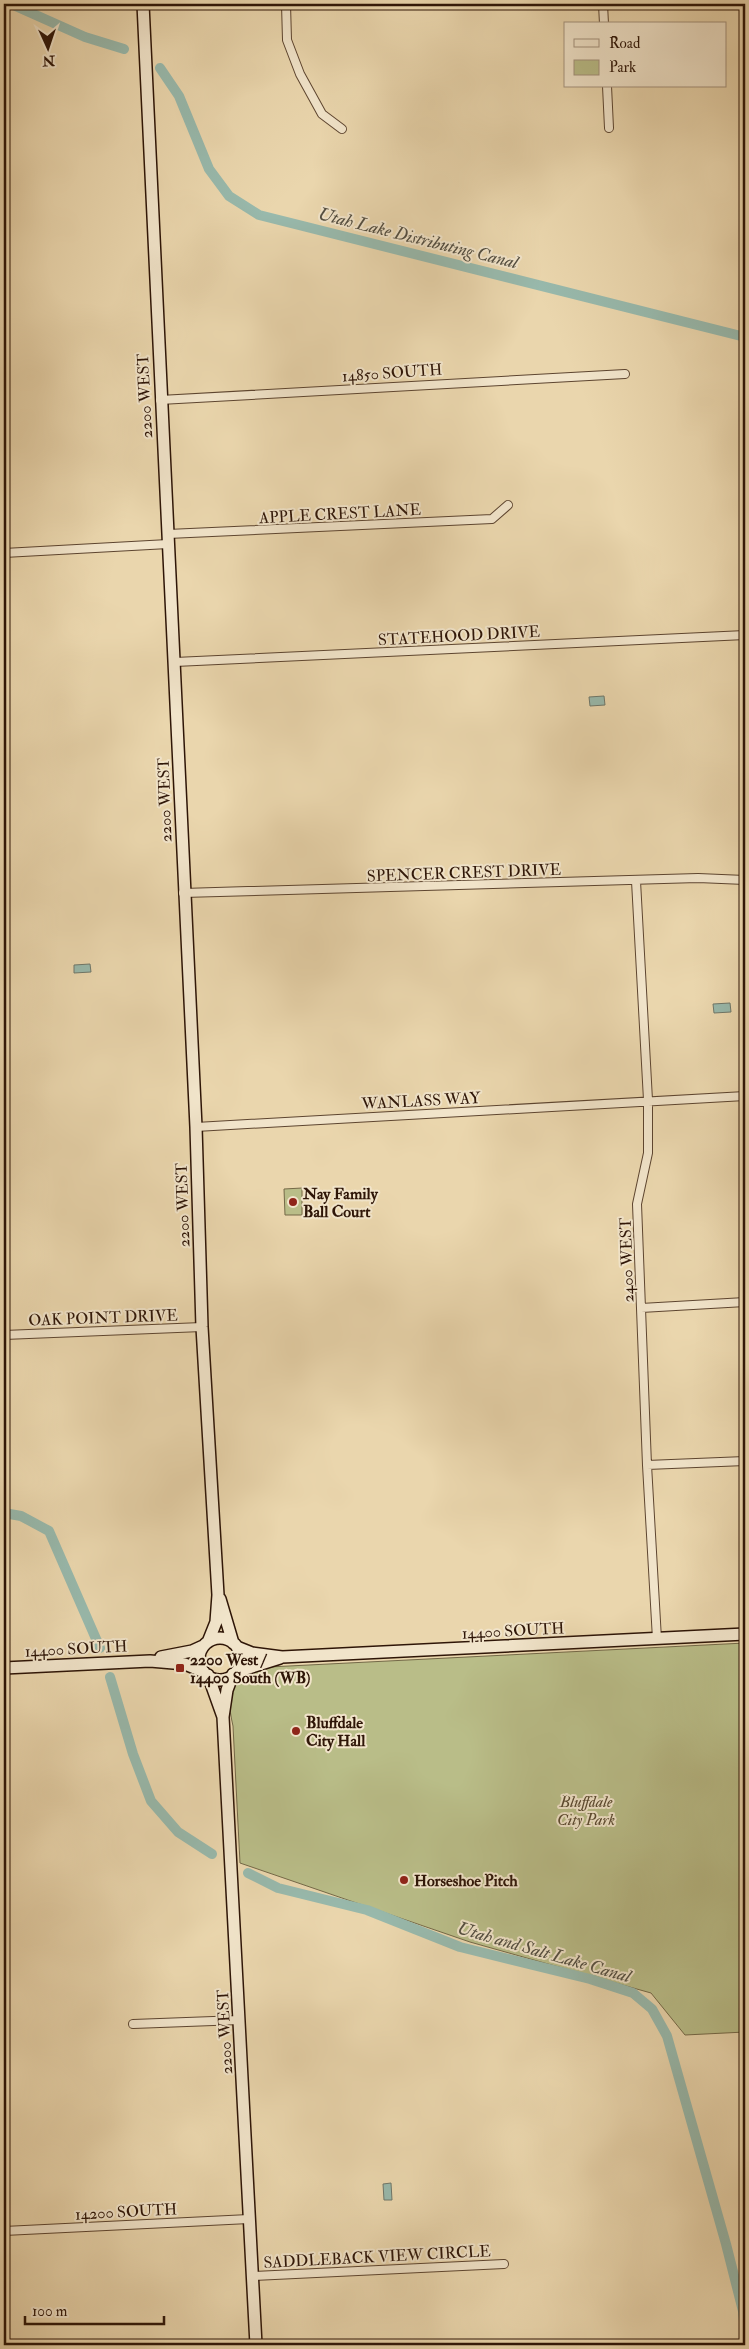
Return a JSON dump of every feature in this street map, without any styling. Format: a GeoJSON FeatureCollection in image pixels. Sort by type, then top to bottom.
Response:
{"type":"FeatureCollection","features":[{"type":"Feature","properties":{"kind":"street","name":"2200 WEST"},"geometry":{"type":"LineString","coordinates":[[142,4],[160,400],[175,662],[183,893],[196,1127],[202,1327],[218,1595],[216,1622],[206,1644]]}},
{"type":"Feature","properties":{"kind":"street"},"geometry":{"type":"LineString","coordinates":[[286,4],[287,40],[300,74],[322,114],[342,128]]}},
{"type":"Feature","properties":{"kind":"street"},"geometry":{"type":"LineString","coordinates":[[602,4],[604,22]]}},
{"type":"Feature","properties":{"kind":"street"},"geometry":{"type":"LineString","coordinates":[[607,88],[609,128]]}},
{"type":"Feature","properties":{"kind":"street","name":"14850 SOUTH"},"geometry":{"type":"LineString","coordinates":[[160,400],[625,374]]}},
{"type":"Feature","properties":{"kind":"street","name":"APPLE CREST LANE"},"geometry":{"type":"LineString","coordinates":[[4,552],[168,539],[492,519],[508,505]]}},
{"type":"Feature","properties":{"kind":"street","name":"STATEHOOD DRIVE"},"geometry":{"type":"LineString","coordinates":[[175,662],[745,635]]}},
{"type":"Feature","properties":{"kind":"street","name":"SPENCER CREST DRIVE"},"geometry":{"type":"LineString","coordinates":[[183,893],[698,878],[745,880]]}},
{"type":"Feature","properties":{"kind":"street","name":"2400 WEST"},"geometry":{"type":"LineString","coordinates":[[636,881],[648,1100],[648,1153],[637,1204],[646,1465],[657,1639]]}},
{"type":"Feature","properties":{"kind":"street","name":"WANLASS WAY"},"geometry":{"type":"LineString","coordinates":[[196,1127],[745,1096]]}},
{"type":"Feature","properties":{"kind":"street"},"geometry":{"type":"LineString","coordinates":[[641,1308],[745,1302]]}},
{"type":"Feature","properties":{"kind":"street","name":"OAK POINT DRIVE"},"geometry":{"type":"LineString","coordinates":[[4,1335],[202,1327]]}},
{"type":"Feature","properties":{"kind":"street"},"geometry":{"type":"LineString","coordinates":[[646,1465],[745,1460]]}},
{"type":"Feature","properties":{"kind":"street","name":"2200 WEST"},"geometry":{"type":"LineString","coordinates":[[218,1595],[235,1645]]}},
{"type":"Feature","properties":{"kind":"street","name":"14400 SOUTH"},"geometry":{"type":"LineString","coordinates":[[235,1645],[252,1653],[282,1657],[745,1634]]}},
{"type":"Feature","properties":{"kind":"street"},"geometry":{"type":"LineString","coordinates":[[220,1638],[235,1645],[241,1658],[235,1673],[222,1679],[206,1673],[199,1659],[206,1644],[220,1638]]}},
{"type":"Feature","properties":{"kind":"street","name":"14400 SOUTH"},"geometry":{"type":"LineString","coordinates":[[150,1661],[206,1644]]}},
{"type":"Feature","properties":{"kind":"street","name":"14400 SOUTH"},"geometry":{"type":"LineString","coordinates":[[235,1673],[282,1657]]}},
{"type":"Feature","properties":{"kind":"street","name":"14400 SOUTH"},"geometry":{"type":"LineString","coordinates":[[4,1668],[150,1661],[185,1664],[206,1673]]}},
{"type":"Feature","properties":{"kind":"street","name":"2200 WEST"},"geometry":{"type":"LineString","coordinates":[[206,1673],[223,1717]]}},
{"type":"Feature","properties":{"kind":"street","name":"2200 WEST"},"geometry":{"type":"LineString","coordinates":[[235,1673],[227,1690],[223,1717],[256,2345]]}},
{"type":"Feature","properties":{"kind":"street"},"geometry":{"type":"LineString","coordinates":[[133,2024],[240,2020]]}},
{"type":"Feature","properties":{"kind":"street","name":"14200 SOUTH"},"geometry":{"type":"LineString","coordinates":[[4,2230],[249,2219]]}},
{"type":"Feature","properties":{"kind":"street","name":"SADDLEBACK VIEW CIRCLE"},"geometry":{"type":"LineString","coordinates":[[252,2276],[504,2264]]}},
{"type":"Feature","properties":{"kind":"green space","name":"Nay Family Ball Court"},"geometry":{"type":"Polygon","coordinates":[[[302,1188],[302,1215],[285,1215],[284,1189],[302,1188]]]}},
{"type":"Feature","properties":{"kind":"green space","name":"Bluffdale City Park"},"geometry":{"type":"Polygon","coordinates":[[[745,1643],[745,2032],[685,2035],[651,1993],[470,1942],[240,1863],[233,1726],[230,1702],[234,1686],[257,1671],[269,1667],[745,1643]]]}},
{"type":"Feature","properties":{"kind":"shaded area"},"geometry":{"type":"Polygon","coordinates":[[[604,696],[605,705],[590,706],[589,697],[604,696]]]}},
{"type":"Feature","properties":{"kind":"shaded area"},"geometry":{"type":"Polygon","coordinates":[[[90,964],[91,972],[74,973],[74,965],[90,964]]]}},
{"type":"Feature","properties":{"kind":"shaded area"},"geometry":{"type":"Polygon","coordinates":[[[730,1003],[731,1012],[714,1013],[713,1004],[730,1003]]]}},
{"type":"Feature","properties":{"kind":"shaded area"},"geometry":{"type":"Polygon","coordinates":[[[391,2183],[392,2200],[384,2200],[383,2184],[391,2183]]]}},
{"type":"Feature","properties":{"kind":"waterway","name":"Utah Lake Distributing Canal"},"geometry":{"type":"LineString","coordinates":[[11,4],[85,37],[124,49]]}},
{"type":"Feature","properties":{"kind":"waterway","name":"Utah Lake Distributing Canal"},"geometry":{"type":"LineString","coordinates":[[160,68],[179,96],[209,169],[229,196],[259,215],[745,337]]}},
{"type":"Feature","properties":{"kind":"waterway","name":"Utah and Salt Lake Canal"},"geometry":{"type":"LineString","coordinates":[[4,1513],[21,1516],[49,1531],[100,1648]]}},
{"type":"Feature","properties":{"kind":"waterway","name":"Utah and Salt Lake Canal"},"geometry":{"type":"LineString","coordinates":[[110,1677],[133,1754],[151,1801],[178,1832],[212,1854]]}},
{"type":"Feature","properties":{"kind":"waterway","name":"Utah and Salt Lake Canal"},"geometry":{"type":"LineString","coordinates":[[248,1873],[278,1888],[367,1910],[460,1947],[590,1979],[633,1993],[652,2009],[667,2036],[726,2244],[743,2311],[745,2331]]}},
{"type":"Feature","properties":{"kind":"place","name":"Nay Family Ball Court"},"geometry":{"type":"Point","coordinates":[293,1202]}},
{"type":"Feature","properties":{"kind":"place","name":"2200 West / 14400 South (WB)"},"geometry":{"type":"Point","coordinates":[180,1668]}},
{"type":"Feature","properties":{"kind":"place","name":"Bluffdale City Hall"},"geometry":{"type":"Point","coordinates":[296,1731]}},
{"type":"Feature","properties":{"kind":"place","name":"Horseshoe Pitch"},"geometry":{"type":"Point","coordinates":[404,1880]}}]}
